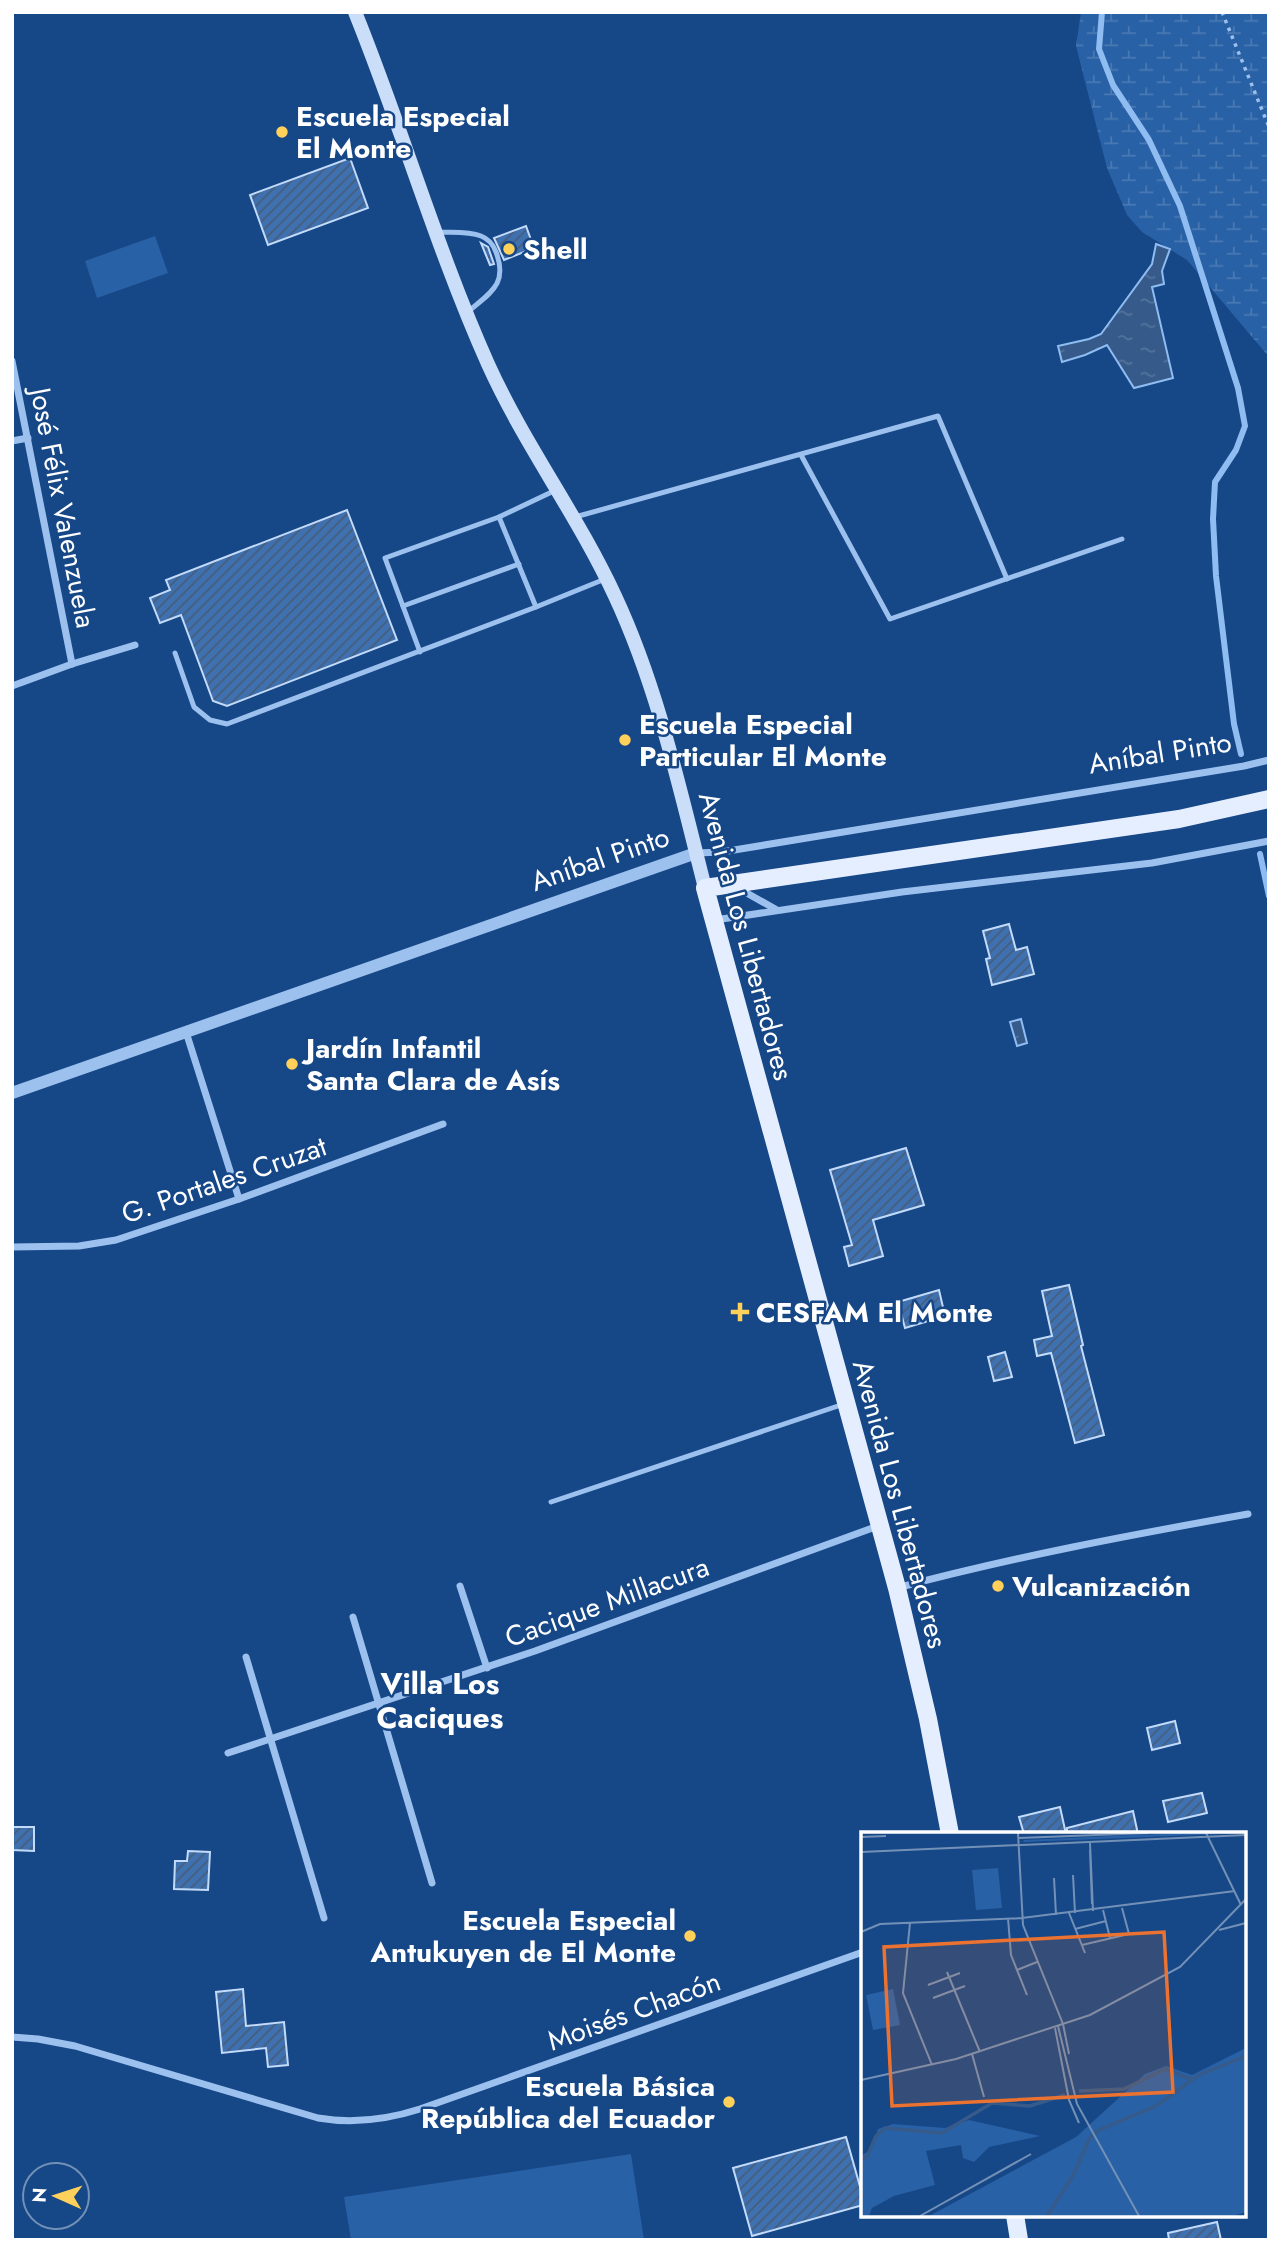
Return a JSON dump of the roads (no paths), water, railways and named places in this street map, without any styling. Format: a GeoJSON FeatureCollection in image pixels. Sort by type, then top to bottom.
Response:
{"type":"FeatureCollection","features":[{"type":"Feature","properties":{"kind":"main road","name":"Avenida Los Libertadores"},"geometry":{"type":"LineString","coordinates":[[355,12],[467,313],[500,391],[607,579],[644,666],[897,1588],[928,1718],[950,1832]]}},
{"type":"Feature","properties":{"kind":"main road"},"geometry":{"type":"LineString","coordinates":[[705,888],[1179,819],[1269,799]]}},
{"type":"Feature","properties":{"kind":"main road"},"geometry":{"type":"LineString","coordinates":[[1015,2217],[1019,2240]]}},
{"type":"Feature","properties":{"kind":"street","name":"José Félix Valenzuela"},"geometry":{"type":"LineString","coordinates":[[12,361],[72,664]]}},
{"type":"Feature","properties":{"kind":"street"},"geometry":{"type":"LineString","coordinates":[[12,441],[28,438]]}},
{"type":"Feature","properties":{"kind":"street"},"geometry":{"type":"LineString","coordinates":[[12,686],[135,645]]}},
{"type":"Feature","properties":{"kind":"street","name":"Aníbal Pinto"},"geometry":{"type":"LineString","coordinates":[[12,1093],[696,853],[736,850],[1269,760]]}},
{"type":"Feature","properties":{"kind":"street"},"geometry":{"type":"LineString","coordinates":[[714,920],[902,892],[1153,863],[1269,841]]}},
{"type":"Feature","properties":{"kind":"street"},"geometry":{"type":"LineString","coordinates":[[731,884],[778,911]]}},
{"type":"Feature","properties":{"kind":"street"},"geometry":{"type":"LineString","coordinates":[[186,1032],[239,1199]]}},
{"type":"Feature","properties":{"kind":"street","name":"G. Portales Cruzat"},"geometry":{"type":"LineString","coordinates":[[12,1247],[79,1246],[116,1240],[239,1199],[443,1124]]}},
{"type":"Feature","properties":{"kind":"street"},"geometry":{"type":"LineString","coordinates":[[897,1588],[1106,1539],[1248,1514]]}},
{"type":"Feature","properties":{"kind":"street","name":"Cacique Millacura"},"geometry":{"type":"LineString","coordinates":[[228,1754],[487,1668],[880,1525]]}},
{"type":"Feature","properties":{"kind":"street"},"geometry":{"type":"LineString","coordinates":[[460,1586],[487,1668]]}},
{"type":"Feature","properties":{"kind":"street"},"geometry":{"type":"LineString","coordinates":[[353,1617],[432,1883]]}},
{"type":"Feature","properties":{"kind":"street"},"geometry":{"type":"LineString","coordinates":[[246,1657],[324,1918]]}},
{"type":"Feature","properties":{"kind":"street","name":"Moisés Chacón"},"geometry":{"type":"LineString","coordinates":[[12,2037],[75,2046],[318,2119],[347,2122],[378,2120],[400,2116],[861,1953]]}},
{"type":"Feature","properties":{"kind":"lane"},"geometry":{"type":"LineString","coordinates":[[437,232],[480,235],[494,246],[499,259],[501,272],[498,284],[467,313]]}},
{"type":"Feature","properties":{"kind":"lane"},"geometry":{"type":"LineString","coordinates":[[572,518],[938,416],[1007,579]]}},
{"type":"Feature","properties":{"kind":"lane"},"geometry":{"type":"LineString","coordinates":[[801,455],[890,619],[1122,539]]}},
{"type":"Feature","properties":{"kind":"lane"},"geometry":{"type":"LineString","coordinates":[[420,652],[385,558],[499,517],[556,490]]}},
{"type":"Feature","properties":{"kind":"lane"},"geometry":{"type":"LineString","coordinates":[[499,517],[537,607]]}},
{"type":"Feature","properties":{"kind":"lane"},"geometry":{"type":"LineString","coordinates":[[403,607],[519,564]]}},
{"type":"Feature","properties":{"kind":"lane"},"geometry":{"type":"LineString","coordinates":[[175,653],[194,707],[210,720],[227,724],[607,579]]}},
{"type":"Feature","properties":{"kind":"lane"},"geometry":{"type":"LineString","coordinates":[[551,1502],[847,1403]]}},
{"type":"Feature","properties":{"kind":"water"},"geometry":{"type":"Polygon","coordinates":[[[1156,244],[1170,249],[1162,271],[1164,284],[1152,287],[1173,378],[1134,388],[1107,345],[1062,362],[1058,346],[1101,334],[1152,264],[1156,244]]]}},
{"type":"Feature","properties":{"kind":"water"},"geometry":{"type":"Polygon","coordinates":[[[1021,1019],[1027,1043],[1017,1046],[1010,1022],[1021,1019]]]}},
{"type":"Feature","properties":{"kind":"waterway"},"geometry":{"type":"LineString","coordinates":[[1102,12],[1099,49],[1113,85],[1149,140],[1180,206],[1238,388],[1245,426],[1236,450],[1215,482],[1213,519],[1216,576],[1234,724],[1241,754]]}},
{"type":"Feature","properties":{"kind":"waterway"},"geometry":{"type":"LineString","coordinates":[[1260,854],[1269,896]]}},
{"type":"Feature","properties":{"kind":"place","name":"Escuela Especial El Monte"},"geometry":{"type":"Point","coordinates":[282,132]}},
{"type":"Feature","properties":{"kind":"place","name":"Shell"},"geometry":{"type":"Point","coordinates":[509,249]}},
{"type":"Feature","properties":{"kind":"place","name":"Escuela Especial Particular El Monte"},"geometry":{"type":"Point","coordinates":[625,740]}},
{"type":"Feature","properties":{"kind":"place","name":"Jardín Infantil Santa Clara de Asís"},"geometry":{"type":"Point","coordinates":[292,1064]}},
{"type":"Feature","properties":{"kind":"place","name":"CESFAM El Monte"},"geometry":{"type":"Point","coordinates":[740,1312]}},
{"type":"Feature","properties":{"kind":"place","name":"Vulcanización"},"geometry":{"type":"Point","coordinates":[998,1586]}},
{"type":"Feature","properties":{"kind":"place","name":"Escuela Especial Antukuyen de El Monte"},"geometry":{"type":"Point","coordinates":[690,1936]}},
{"type":"Feature","properties":{"kind":"place","name":"Escuela Básica República del Ecuador"},"geometry":{"type":"Point","coordinates":[729,2102]}},
{"type":"Feature","properties":{"kind":"district","name":"Villa Los Caciques"},"geometry":{"type":"Point","coordinates":[440,1700]}}]}
